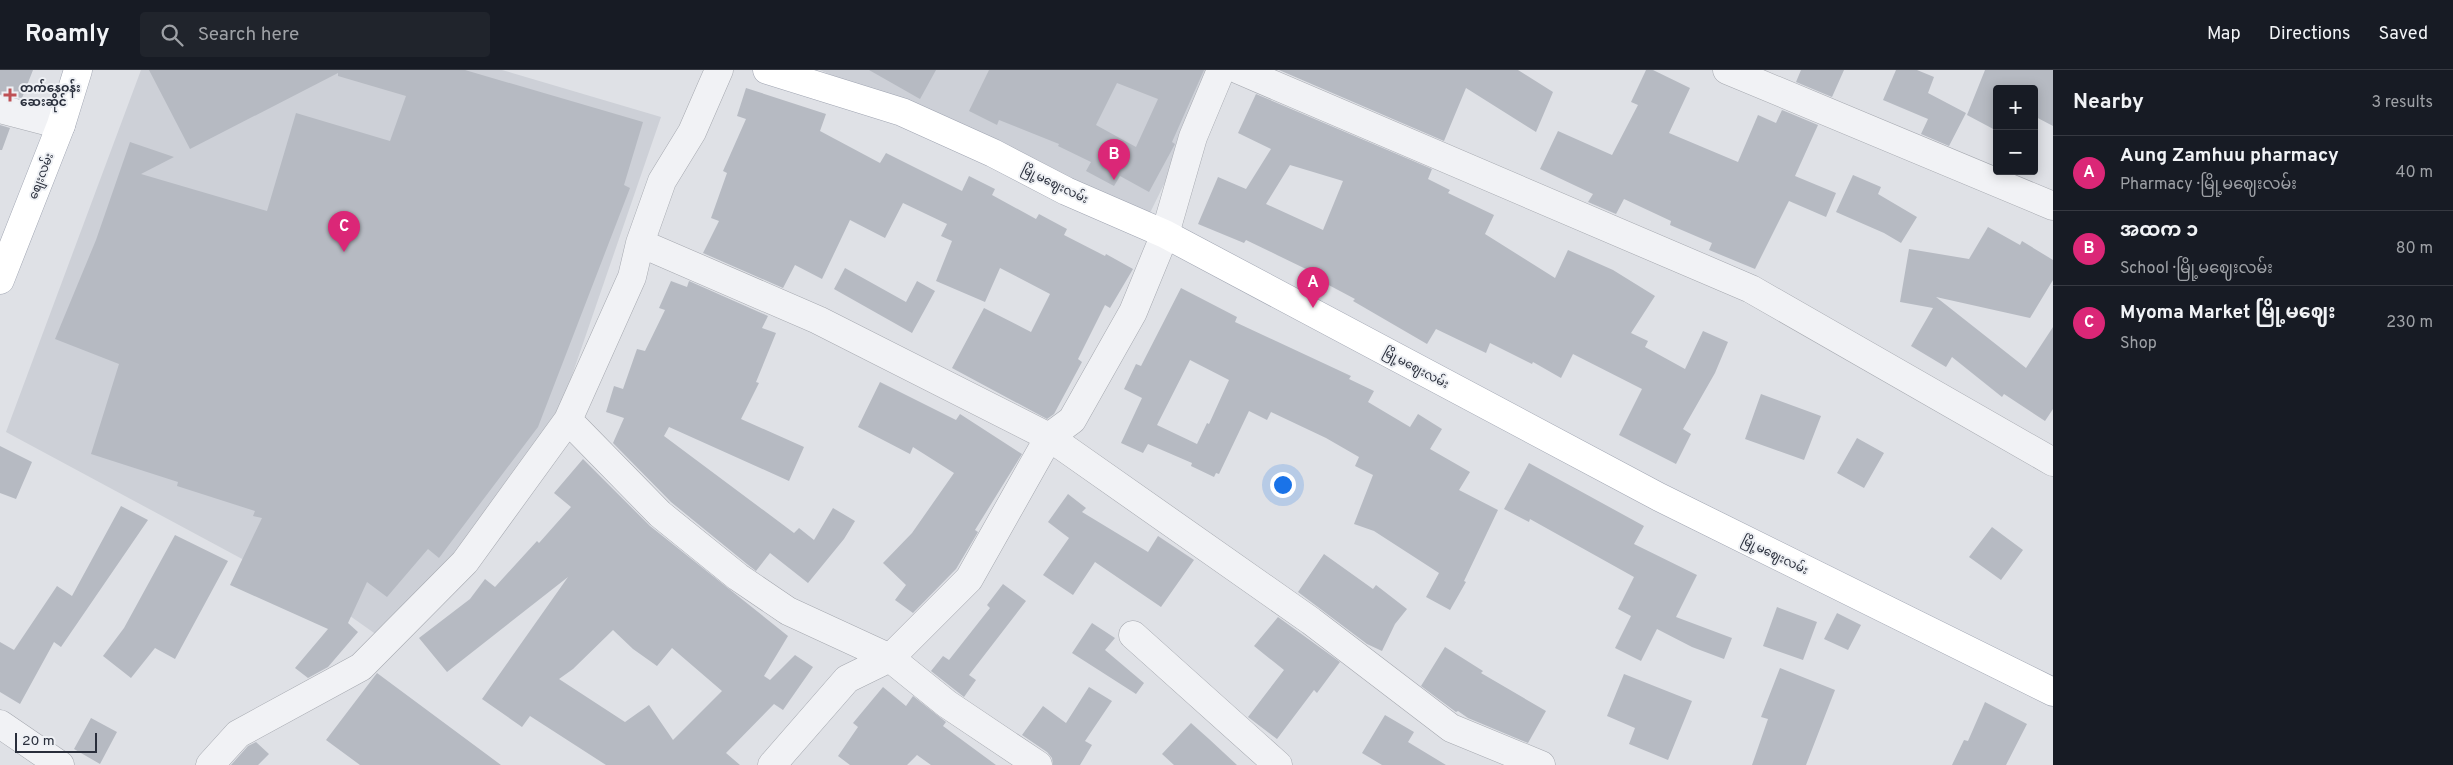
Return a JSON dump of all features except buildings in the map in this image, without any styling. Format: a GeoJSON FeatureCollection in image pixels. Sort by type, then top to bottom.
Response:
{"type":"FeatureCollection","features":[{"type":"Feature","properties":{"kind":"main road","name":"စျေးလမ်း"},"geometry":{"type":"LineString","coordinates":[[0,280],[61,125],[78,70]]}},
{"type":"Feature","properties":{"kind":"main road","name":"မြို့မဈေးလမ်း"},"geometry":{"type":"LineString","coordinates":[[767,70],[902,112],[993,153],[1066,192],[1165,234],[1659,497],[2053,692]]}},
{"type":"Feature","properties":{"kind":"street"},"geometry":{"type":"LineString","coordinates":[[210,765],[238,734],[361,666],[465,562],[568,420],[632,277],[640,243],[662,182],[692,132],[719,70]]}},
{"type":"Feature","properties":{"kind":"street"},"geometry":{"type":"LineString","coordinates":[[772,765],[847,679],[890,658],[969,579],[1049,438],[1072,420],[1133,312],[1165,234],[1193,137],[1221,70]]}},
{"type":"Feature","properties":{"kind":"street"},"geometry":{"type":"LineString","coordinates":[[1239,70],[1751,289],[2053,462]]}},
{"type":"Feature","properties":{"kind":"street"},"geometry":{"type":"LineString","coordinates":[[1727,70],[2053,206]]}},
{"type":"Feature","properties":{"kind":"street"},"geometry":{"type":"LineString","coordinates":[[0,108],[61,125]]}},
{"type":"Feature","properties":{"kind":"street"},"geometry":{"type":"LineString","coordinates":[[640,243],[818,320],[1049,438],[1311,621],[1451,728],[1541,765]]}},
{"type":"Feature","properties":{"kind":"street"},"geometry":{"type":"LineString","coordinates":[[568,420],[660,514],[738,577],[788,611],[890,658],[948,704],[1038,765]]}},
{"type":"Feature","properties":{"kind":"street"},"geometry":{"type":"LineString","coordinates":[[1133,635],[1278,765]]}},
{"type":"Feature","properties":{"kind":"street"},"geometry":{"type":"LineString","coordinates":[[0,724],[60,765]]}},
{"type":"Feature","properties":{"kind":"shaded area"},"geometry":{"type":"Polygon","coordinates":[[[141,70],[502,70],[661,117],[568,387],[516,505],[377,635],[326,599],[244,560],[6,432],[141,70]]]}},
{"type":"Feature","properties":{"kind":"shaded area"},"geometry":{"type":"Polygon","coordinates":[[[820,70],[1220,70],[1147,219],[820,70]]]}},
{"type":"Feature","properties":{"kind":"place","name":"တက်နေဝန်း ဆေးဆိုင်"},"geometry":{"type":"Point","coordinates":[10,95]}},
{"type":"Feature","properties":{"kind":"place","name":"အထက ၁"},"geometry":{"type":"Point","coordinates":[1114,180]}},
{"type":"Feature","properties":{"kind":"place","name":"Myoma Market မြို့မဈေး"},"geometry":{"type":"Point","coordinates":[344,252]}},
{"type":"Feature","properties":{"kind":"place","name":"Aung Zamhuu pharmacy"},"geometry":{"type":"Point","coordinates":[1313,308]}}]}
